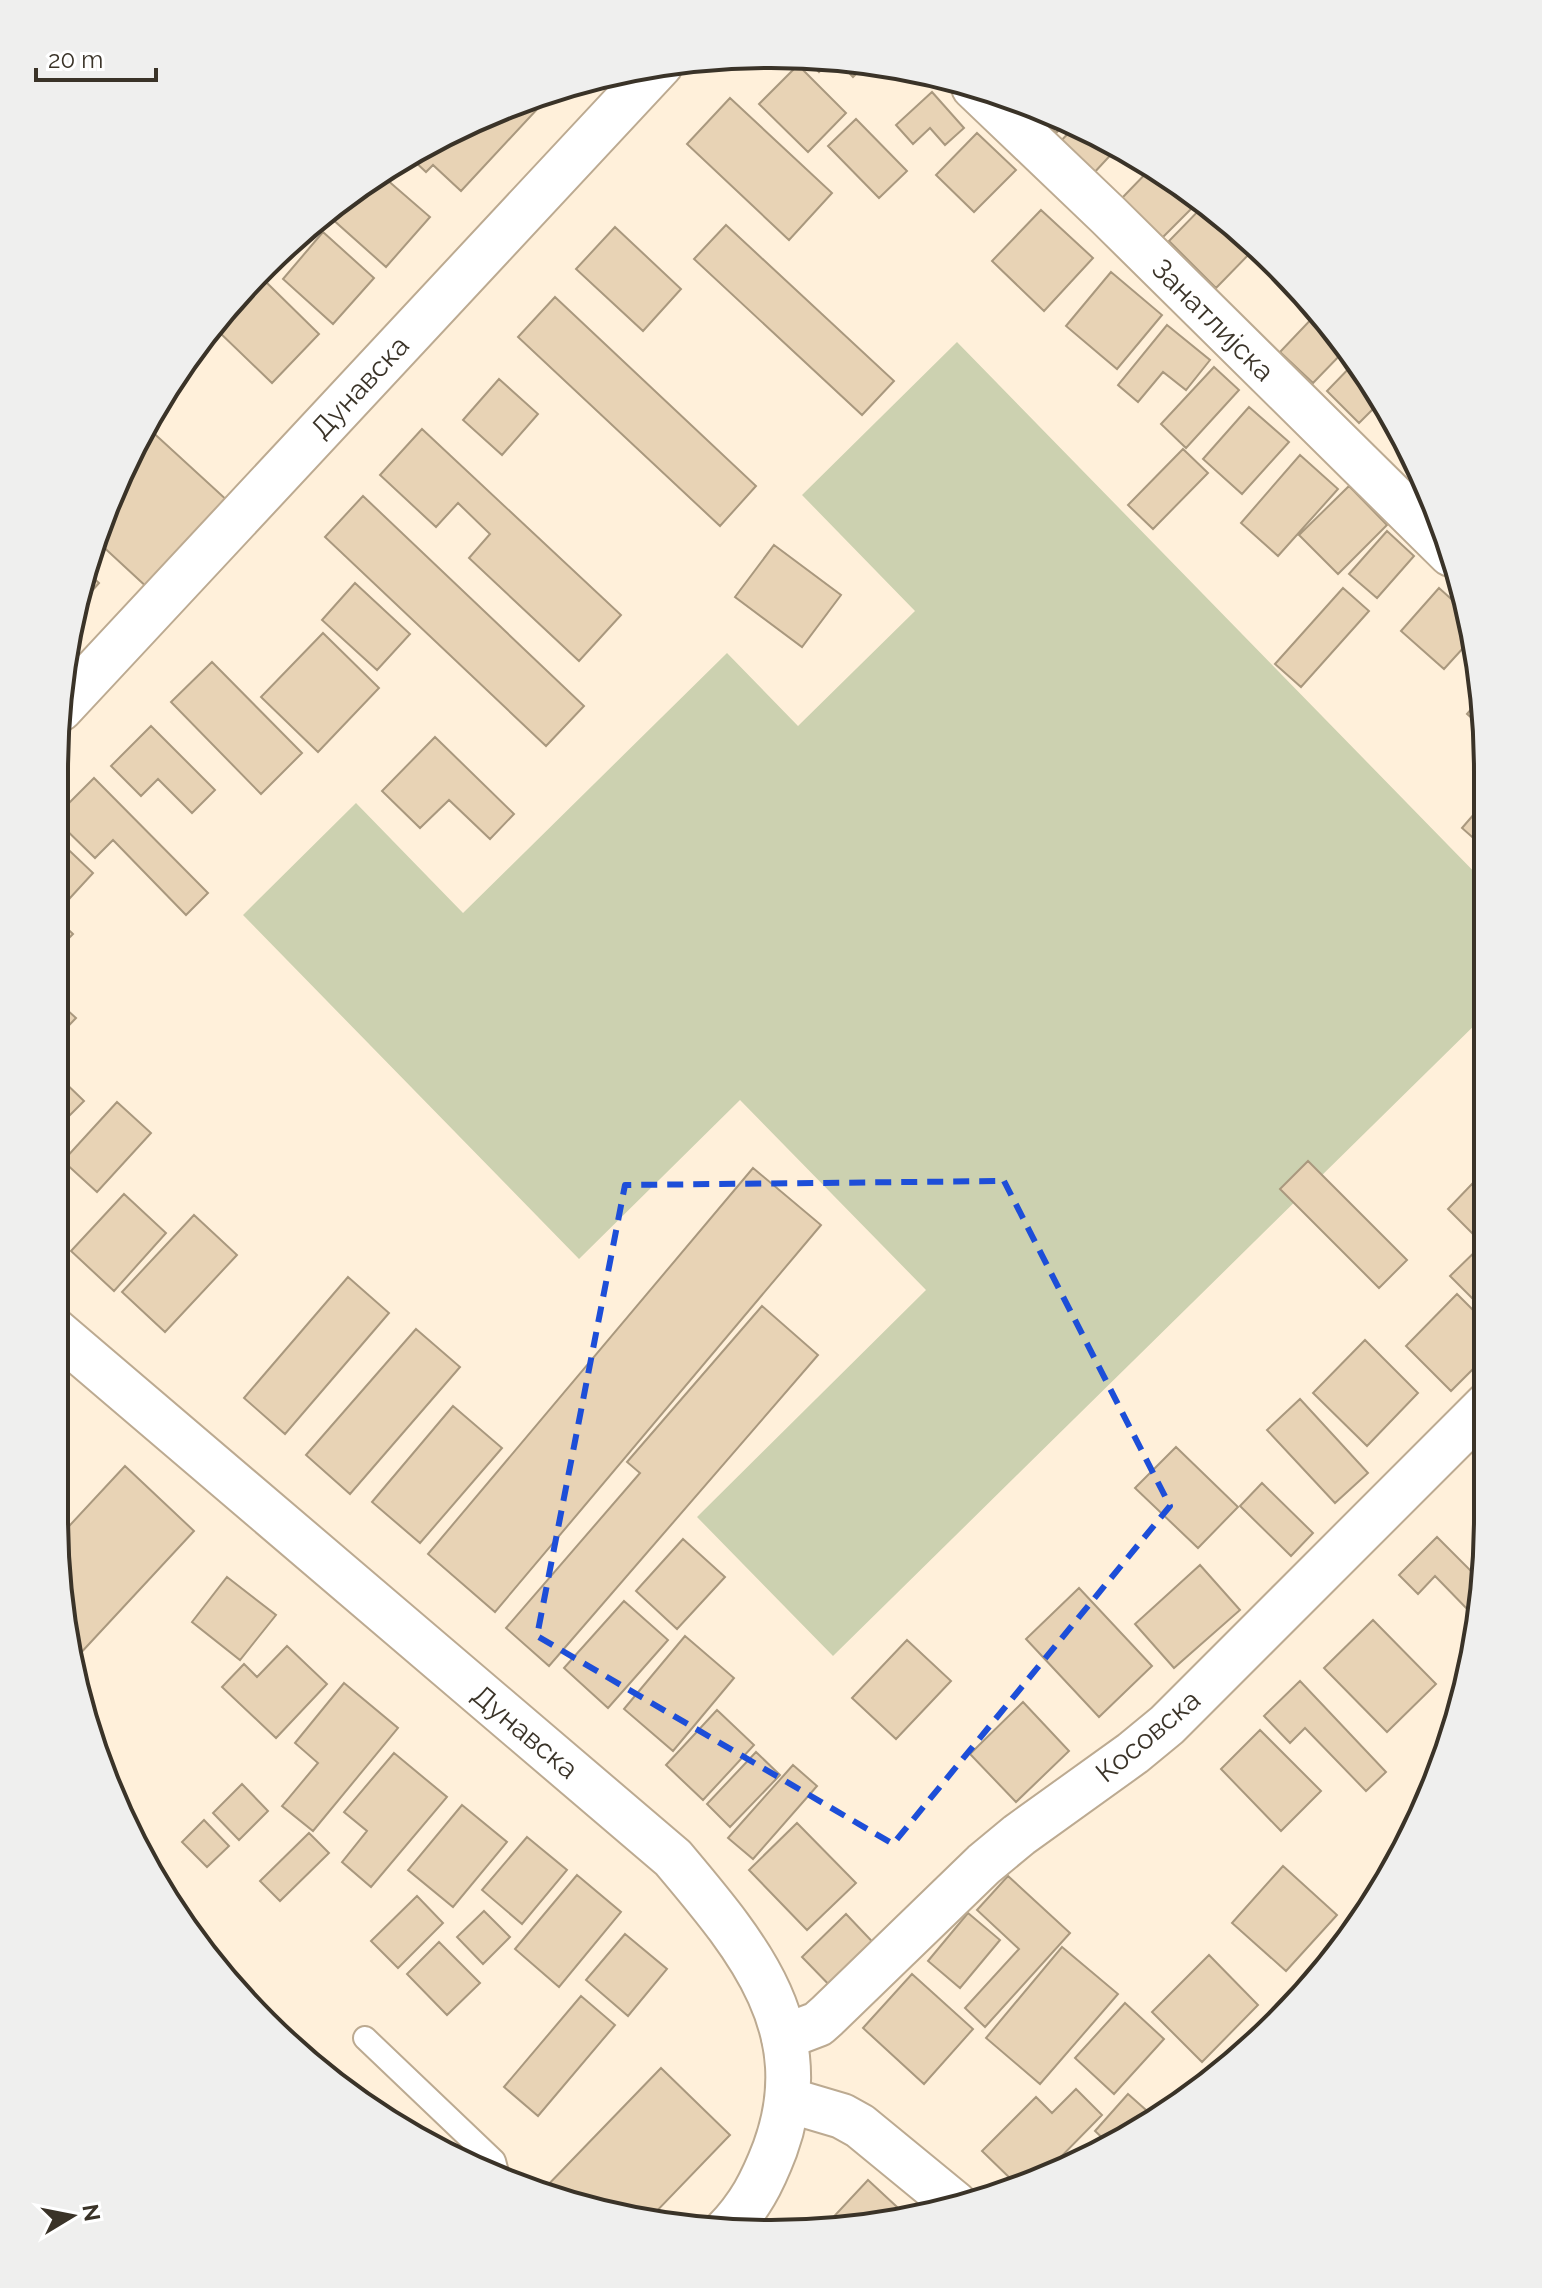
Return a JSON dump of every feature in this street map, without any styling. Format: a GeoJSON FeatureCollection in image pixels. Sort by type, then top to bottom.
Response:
{"type":"FeatureCollection","features":[{"type":"Feature","properties":{"kind":"main road","name":"Дунавска"},"geometry":{"type":"LineString","coordinates":[[73,696],[646,80]]}},
{"type":"Feature","properties":{"kind":"main road","name":"Занатлијска"},"geometry":{"type":"LineString","coordinates":[[991,103],[1434,537]]}},
{"type":"Feature","properties":{"kind":"main road","name":"Дунавска"},"geometry":{"type":"LineString","coordinates":[[68,1342],[673,1858],[728,1924],[758,1972],[776,2010],[789,2069],[788,2100],[782,2129],[765,2174],[738,2219]]}},
{"type":"Feature","properties":{"kind":"main road","name":"Косовска"},"geometry":{"type":"LineString","coordinates":[[784,2037],[818,2024],[984,1864],[1167,1725],[1474,1418]]}},
{"type":"Feature","properties":{"kind":"main road"},"geometry":{"type":"LineString","coordinates":[[788,2100],[842,2116],[860,2126],[947,2197]]}},
{"type":"Feature","properties":{"kind":"lane"},"geometry":{"type":"LineString","coordinates":[[365,2038],[494,2163]]}},
{"type":"Feature","properties":{"kind":"highlighted area"},"geometry":{"type":"Polygon","coordinates":[[[1004,1181],[1170,1506],[893,1844],[537,1636],[625,1185],[1004,1181]]]}},
{"type":"Feature","properties":{"kind":"green space"},"geometry":{"type":"Polygon","coordinates":[[[957,342],[1474,872],[1474,1026],[833,1656],[697,1517],[926,1290],[740,1100],[579,1259],[243,915],[356,803],[463,913],[727,653],[798,726],[915,611],[802,495],[957,342]]]}},
{"type":"Feature","properties":{"kind":"building"},"geometry":{"type":"Polygon","coordinates":[[[794,69],[802,69],[846,113],[808,152],[759,104],[794,69]]]}},
{"type":"Feature","properties":{"kind":"building"},"geometry":{"type":"Polygon","coordinates":[[[932,92],[964,128],[945,145],[930,128],[913,144],[896,125],[932,92]]]}},
{"type":"Feature","properties":{"kind":"building"},"geometry":{"type":"Polygon","coordinates":[[[730,98],[832,193],[789,240],[687,144],[730,98]]]}},
{"type":"Feature","properties":{"kind":"building"},"geometry":{"type":"Polygon","coordinates":[[[539,108],[461,191],[433,165],[426,172],[417,164],[460,140],[539,108]]]}},
{"type":"Feature","properties":{"kind":"building"},"geometry":{"type":"Polygon","coordinates":[[[856,119],[907,171],[879,198],[828,146],[856,119]]]}},
{"type":"Feature","properties":{"kind":"building"},"geometry":{"type":"Polygon","coordinates":[[[977,133],[1016,170],[974,212],[936,175],[977,133]]]}},
{"type":"Feature","properties":{"kind":"building"},"geometry":{"type":"Polygon","coordinates":[[[1068,134],[1110,155],[1092,175],[1058,144],[1068,134]]]}},
{"type":"Feature","properties":{"kind":"building"},"geometry":{"type":"Polygon","coordinates":[[[1144,175],[1192,208],[1162,238],[1122,198],[1144,175]]]}},
{"type":"Feature","properties":{"kind":"building"},"geometry":{"type":"Polygon","coordinates":[[[388,181],[430,217],[386,267],[334,220],[388,181]]]}},
{"type":"Feature","properties":{"kind":"building"},"geometry":{"type":"Polygon","coordinates":[[[1041,210],[1093,258],[1044,311],[992,261],[1041,210]]]}},
{"type":"Feature","properties":{"kind":"building"},"geometry":{"type":"Polygon","coordinates":[[[1197,212],[1248,255],[1216,288],[1169,241],[1197,212]]]}},
{"type":"Feature","properties":{"kind":"building"},"geometry":{"type":"Polygon","coordinates":[[[726,225],[894,381],[862,415],[694,259],[726,225]]]}},
{"type":"Feature","properties":{"kind":"building"},"geometry":{"type":"Polygon","coordinates":[[[615,227],[681,289],[643,331],[576,269],[615,227]]]}},
{"type":"Feature","properties":{"kind":"building"},"geometry":{"type":"Polygon","coordinates":[[[323,232],[374,278],[333,324],[283,279],[323,232]]]}},
{"type":"Feature","properties":{"kind":"building"},"geometry":{"type":"Polygon","coordinates":[[[1111,272],[1162,315],[1117,369],[1066,326],[1111,272]]]}},
{"type":"Feature","properties":{"kind":"building"},"geometry":{"type":"Polygon","coordinates":[[[266,282],[319,334],[272,383],[221,334],[266,282]]]}},
{"type":"Feature","properties":{"kind":"building"},"geometry":{"type":"Polygon","coordinates":[[[555,297],[756,486],[720,526],[518,337],[555,297]]]}},
{"type":"Feature","properties":{"kind":"building"},"geometry":{"type":"Polygon","coordinates":[[[1310,320],[1339,356],[1313,383],[1280,352],[1310,320]]]}},
{"type":"Feature","properties":{"kind":"building"},"geometry":{"type":"Polygon","coordinates":[[[1167,325],[1210,360],[1186,390],[1163,372],[1138,402],[1118,385],[1167,325]]]}},
{"type":"Feature","properties":{"kind":"building"},"geometry":{"type":"Polygon","coordinates":[[[1214,367],[1239,390],[1186,448],[1161,424],[1214,367]]]}},
{"type":"Feature","properties":{"kind":"building"},"geometry":{"type":"Polygon","coordinates":[[[1348,369],[1373,409],[1359,423],[1327,391],[1348,369]]]}},
{"type":"Feature","properties":{"kind":"building"},"geometry":{"type":"Polygon","coordinates":[[[499,379],[538,414],[502,455],[463,420],[499,379]]]}},
{"type":"Feature","properties":{"kind":"building"},"geometry":{"type":"Polygon","coordinates":[[[1249,407],[1289,442],[1242,494],[1203,459],[1249,407]]]}},
{"type":"Feature","properties":{"kind":"building"},"geometry":{"type":"Polygon","coordinates":[[[422,429],[621,615],[579,661],[469,558],[490,534],[458,503],[436,527],[380,475],[422,429]]]}},
{"type":"Feature","properties":{"kind":"building"},"geometry":{"type":"Polygon","coordinates":[[[154,434],[230,503],[150,590],[104,548],[154,434]]]}},
{"type":"Feature","properties":{"kind":"building"},"geometry":{"type":"Polygon","coordinates":[[[1183,449],[1208,473],[1153,529],[1128,505],[1183,449]]]}},
{"type":"Feature","properties":{"kind":"building"},"geometry":{"type":"Polygon","coordinates":[[[1300,455],[1338,489],[1278,556],[1241,523],[1300,455]]]}},
{"type":"Feature","properties":{"kind":"building"},"geometry":{"type":"Polygon","coordinates":[[[1349,486],[1387,525],[1338,574],[1299,535],[1349,486]]]}},
{"type":"Feature","properties":{"kind":"building"},"geometry":{"type":"Polygon","coordinates":[[[363,496],[584,706],[546,746],[325,537],[363,496]]]}},
{"type":"Feature","properties":{"kind":"building"},"geometry":{"type":"Polygon","coordinates":[[[1387,531],[1414,556],[1377,598],[1349,574],[1387,531]]]}},
{"type":"Feature","properties":{"kind":"building"},"geometry":{"type":"Polygon","coordinates":[[[774,545],[841,595],[802,647],[735,597],[774,545]]]}},
{"type":"Feature","properties":{"kind":"building"},"geometry":{"type":"Polygon","coordinates":[[[355,583],[410,634],[377,670],[322,620],[355,583]]]}},
{"type":"Feature","properties":{"kind":"building"},"geometry":{"type":"Polygon","coordinates":[[[1343,588],[1369,611],[1301,687],[1275,664],[1343,588]]]}},
{"type":"Feature","properties":{"kind":"building"},"geometry":{"type":"Polygon","coordinates":[[[1439,588],[1452,600],[1463,649],[1444,669],[1401,631],[1439,588]]]}},
{"type":"Feature","properties":{"kind":"building"},"geometry":{"type":"Polygon","coordinates":[[[323,633],[379,688],[318,752],[261,697],[323,633]]]}},
{"type":"Feature","properties":{"kind":"building"},"geometry":{"type":"Polygon","coordinates":[[[212,662],[302,753],[261,794],[171,702],[212,662]]]}},
{"type":"Feature","properties":{"kind":"building"},"geometry":{"type":"Polygon","coordinates":[[[151,726],[215,790],[192,813],[158,779],[141,796],[111,766],[151,726]]]}},
{"type":"Feature","properties":{"kind":"building"},"geometry":{"type":"Polygon","coordinates":[[[435,737],[514,814],[490,839],[449,800],[420,828],[382,791],[435,737]]]}},
{"type":"Feature","properties":{"kind":"building"},"geometry":{"type":"Polygon","coordinates":[[[94,778],[208,893],[186,915],[113,840],[95,858],[68,832],[68,804],[94,778]]]}},
{"type":"Feature","properties":{"kind":"building"},"geometry":{"type":"Polygon","coordinates":[[[1474,814],[1474,839],[1462,828],[1474,814]]]}},
{"type":"Feature","properties":{"kind":"building"},"geometry":{"type":"Polygon","coordinates":[[[68,849],[93,873],[70,898],[68,896],[68,849]]]}},
{"type":"Feature","properties":{"kind":"building"},"geometry":{"type":"Polygon","coordinates":[[[68,1011],[76,1018],[68,1026],[68,1011]]]}},
{"type":"Feature","properties":{"kind":"building"},"geometry":{"type":"Polygon","coordinates":[[[68,1086],[84,1101],[68,1117],[68,1086]]]}},
{"type":"Feature","properties":{"kind":"building"},"geometry":{"type":"Polygon","coordinates":[[[117,1102],[151,1133],[97,1192],[68,1166],[68,1156],[117,1102]]]}},
{"type":"Feature","properties":{"kind":"building"},"geometry":{"type":"Polygon","coordinates":[[[1308,1161],[1407,1260],[1379,1288],[1280,1189],[1308,1161]]]}},
{"type":"Feature","properties":{"kind":"building"},"geometry":{"type":"Polygon","coordinates":[[[753,1168],[821,1225],[495,1612],[428,1554],[753,1168]]]}},
{"type":"Feature","properties":{"kind":"building"},"geometry":{"type":"Polygon","coordinates":[[[1472,1184],[1474,1235],[1448,1209],[1472,1184]]]}},
{"type":"Feature","properties":{"kind":"building"},"geometry":{"type":"Polygon","coordinates":[[[124,1194],[166,1233],[114,1291],[71,1251],[124,1194]]]}},
{"type":"Feature","properties":{"kind":"building"},"geometry":{"type":"Polygon","coordinates":[[[194,1215],[237,1255],[165,1332],[122,1292],[194,1215]]]}},
{"type":"Feature","properties":{"kind":"building"},"geometry":{"type":"Polygon","coordinates":[[[1474,1253],[1474,1300],[1450,1276],[1474,1253]]]}},
{"type":"Feature","properties":{"kind":"building"},"geometry":{"type":"Polygon","coordinates":[[[348,1277],[389,1313],[285,1434],[244,1398],[348,1277]]]}},
{"type":"Feature","properties":{"kind":"building"},"geometry":{"type":"Polygon","coordinates":[[[1457,1294],[1474,1311],[1474,1368],[1451,1391],[1406,1346],[1457,1294]]]}},
{"type":"Feature","properties":{"kind":"building"},"geometry":{"type":"Polygon","coordinates":[[[762,1306],[818,1355],[549,1666],[506,1628],[640,1473],[627,1462],[762,1306]]]}},
{"type":"Feature","properties":{"kind":"building"},"geometry":{"type":"Polygon","coordinates":[[[416,1329],[460,1367],[350,1494],[306,1455],[416,1329]]]}},
{"type":"Feature","properties":{"kind":"building"},"geometry":{"type":"Polygon","coordinates":[[[1365,1340],[1418,1393],[1367,1446],[1313,1393],[1365,1340]]]}},
{"type":"Feature","properties":{"kind":"building"},"geometry":{"type":"Polygon","coordinates":[[[1300,1399],[1368,1473],[1335,1503],[1267,1430],[1300,1399]]]}},
{"type":"Feature","properties":{"kind":"building"},"geometry":{"type":"Polygon","coordinates":[[[453,1406],[502,1448],[420,1543],[372,1502],[453,1406]]]}},
{"type":"Feature","properties":{"kind":"building"},"geometry":{"type":"Polygon","coordinates":[[[1176,1447],[1238,1507],[1198,1548],[1135,1488],[1176,1447]]]}},
{"type":"Feature","properties":{"kind":"building"},"geometry":{"type":"Polygon","coordinates":[[[125,1466],[194,1531],[82,1652],[74,1609],[68,1527],[125,1466]]]}},
{"type":"Feature","properties":{"kind":"building"},"geometry":{"type":"Polygon","coordinates":[[[1262,1483],[1313,1533],[1291,1556],[1240,1506],[1262,1483]]]}},
{"type":"Feature","properties":{"kind":"building"},"geometry":{"type":"Polygon","coordinates":[[[1437,1537],[1471,1571],[1468,1610],[1435,1576],[1418,1594],[1399,1575],[1437,1537]]]}},
{"type":"Feature","properties":{"kind":"building"},"geometry":{"type":"Polygon","coordinates":[[[683,1539],[725,1577],[677,1629],[636,1591],[683,1539]]]}},
{"type":"Feature","properties":{"kind":"building"},"geometry":{"type":"Polygon","coordinates":[[[1200,1565],[1240,1610],[1174,1668],[1135,1624],[1200,1565]]]}},
{"type":"Feature","properties":{"kind":"building"},"geometry":{"type":"Polygon","coordinates":[[[227,1577],[276,1615],[240,1660],[192,1622],[227,1577]]]}},
{"type":"Feature","properties":{"kind":"building"},"geometry":{"type":"Polygon","coordinates":[[[1079,1588],[1152,1666],[1099,1717],[1026,1639],[1079,1588]]]}},
{"type":"Feature","properties":{"kind":"building"},"geometry":{"type":"Polygon","coordinates":[[[624,1601],[668,1640],[608,1708],[564,1668],[624,1601]]]}},
{"type":"Feature","properties":{"kind":"building"},"geometry":{"type":"Polygon","coordinates":[[[1373,1620],[1436,1684],[1387,1732],[1324,1668],[1373,1620]]]}},
{"type":"Feature","properties":{"kind":"building"},"geometry":{"type":"Polygon","coordinates":[[[685,1636],[734,1678],[673,1751],[624,1709],[685,1636]]]}},
{"type":"Feature","properties":{"kind":"building"},"geometry":{"type":"Polygon","coordinates":[[[907,1640],[951,1681],[896,1739],[852,1698],[907,1640]]]}},
{"type":"Feature","properties":{"kind":"building"},"geometry":{"type":"Polygon","coordinates":[[[287,1646],[327,1684],[276,1738],[222,1687],[244,1664],[257,1677],[287,1646]]]}},
{"type":"Feature","properties":{"kind":"building"},"geometry":{"type":"Polygon","coordinates":[[[1300,1681],[1386,1772],[1366,1791],[1305,1728],[1290,1743],[1264,1716],[1300,1681]]]}},
{"type":"Feature","properties":{"kind":"building"},"geometry":{"type":"Polygon","coordinates":[[[344,1683],[398,1728],[313,1831],[282,1806],[318,1763],[295,1743],[344,1683]]]}},
{"type":"Feature","properties":{"kind":"building"},"geometry":{"type":"Polygon","coordinates":[[[1023,1702],[1069,1751],[1016,1802],[970,1754],[1023,1702]]]}},
{"type":"Feature","properties":{"kind":"building"},"geometry":{"type":"Polygon","coordinates":[[[717,1710],[754,1745],[703,1800],[666,1765],[717,1710]]]}},
{"type":"Feature","properties":{"kind":"building"},"geometry":{"type":"Polygon","coordinates":[[[1260,1730],[1321,1791],[1281,1831],[1221,1769],[1260,1730]]]}},
{"type":"Feature","properties":{"kind":"building"},"geometry":{"type":"Polygon","coordinates":[[[756,1752],[780,1775],[730,1827],[707,1804],[756,1752]]]}},
{"type":"Feature","properties":{"kind":"building"},"geometry":{"type":"Polygon","coordinates":[[[394,1753],[447,1797],[371,1887],[342,1862],[367,1831],[344,1812],[394,1753]]]}},
{"type":"Feature","properties":{"kind":"building"},"geometry":{"type":"Polygon","coordinates":[[[793,1765],[817,1786],[753,1859],[728,1838],[793,1765]]]}},
{"type":"Feature","properties":{"kind":"building"},"geometry":{"type":"Polygon","coordinates":[[[242,1784],[268,1811],[239,1840],[213,1813],[242,1784]]]}},
{"type":"Feature","properties":{"kind":"building"},"geometry":{"type":"Polygon","coordinates":[[[462,1805],[507,1842],[453,1907],[408,1870],[462,1805]]]}},
{"type":"Feature","properties":{"kind":"building"},"geometry":{"type":"Polygon","coordinates":[[[204,1820],[229,1846],[207,1867],[182,1842],[204,1820]]]}},
{"type":"Feature","properties":{"kind":"building"},"geometry":{"type":"Polygon","coordinates":[[[797,1823],[856,1883],[807,1930],[749,1870],[797,1823]]]}},
{"type":"Feature","properties":{"kind":"building"},"geometry":{"type":"Polygon","coordinates":[[[309,1833],[329,1853],[280,1901],[260,1881],[309,1833]]]}},
{"type":"Feature","properties":{"kind":"building"},"geometry":{"type":"Polygon","coordinates":[[[527,1837],[567,1870],[522,1924],[482,1890],[527,1837]]]}},
{"type":"Feature","properties":{"kind":"building"},"geometry":{"type":"Polygon","coordinates":[[[1283,1866],[1337,1915],[1286,1971],[1232,1923],[1283,1866]]]}},
{"type":"Feature","properties":{"kind":"building"},"geometry":{"type":"Polygon","coordinates":[[[577,1875],[621,1912],[559,1987],[515,1949],[577,1875]]]}},
{"type":"Feature","properties":{"kind":"building"},"geometry":{"type":"Polygon","coordinates":[[[1008,1876],[1070,1933],[985,2027],[965,2008],[1019,1949],[977,1910],[1008,1876]]]}},
{"type":"Feature","properties":{"kind":"building"},"geometry":{"type":"Polygon","coordinates":[[[417,1896],[443,1923],[398,1968],[371,1941],[417,1896]]]}},
{"type":"Feature","properties":{"kind":"building"},"geometry":{"type":"Polygon","coordinates":[[[484,1911],[510,1937],[483,1964],[457,1937],[484,1911]]]}},
{"type":"Feature","properties":{"kind":"building"},"geometry":{"type":"Polygon","coordinates":[[[968,1913],[1000,1940],[960,1988],[928,1961],[968,1913]]]}},
{"type":"Feature","properties":{"kind":"building"},"geometry":{"type":"Polygon","coordinates":[[[846,1914],[884,1954],[840,1996],[802,1957],[846,1914]]]}},
{"type":"Feature","properties":{"kind":"building"},"geometry":{"type":"Polygon","coordinates":[[[625,1934],[667,1969],[628,2016],[586,1980],[625,1934]]]}},
{"type":"Feature","properties":{"kind":"building"},"geometry":{"type":"Polygon","coordinates":[[[439,1942],[480,1983],[447,2015],[407,1974],[439,1942]]]}},
{"type":"Feature","properties":{"kind":"building"},"geometry":{"type":"Polygon","coordinates":[[[1062,1947],[1118,1994],[1040,2084],[986,2038],[1062,1947]]]}},
{"type":"Feature","properties":{"kind":"building"},"geometry":{"type":"Polygon","coordinates":[[[1209,1955],[1258,2005],[1202,2062],[1152,2012],[1209,1955]]]}},
{"type":"Feature","properties":{"kind":"building"},"geometry":{"type":"Polygon","coordinates":[[[912,1974],[973,2029],[924,2084],[863,2028],[912,1974]]]}},
{"type":"Feature","properties":{"kind":"building"},"geometry":{"type":"Polygon","coordinates":[[[581,1996],[615,2025],[538,2116],[504,2087],[581,1996]]]}},
{"type":"Feature","properties":{"kind":"building"},"geometry":{"type":"Polygon","coordinates":[[[1125,2003],[1164,2039],[1114,2094],[1075,2058],[1125,2003]]]}},
{"type":"Feature","properties":{"kind":"building"},"geometry":{"type":"Polygon","coordinates":[[[661,2068],[730,2135],[658,2210],[549,2184],[661,2068]]]}},
{"type":"Feature","properties":{"kind":"building"},"geometry":{"type":"Polygon","coordinates":[[[1076,2089],[1102,2115],[1061,2157],[1010,2178],[982,2151],[1036,2097],[1052,2113],[1076,2089]]]}},
{"type":"Feature","properties":{"kind":"building"},"geometry":{"type":"Polygon","coordinates":[[[1128,2094],[1147,2111],[1102,2137],[1095,2131],[1128,2094]]]}},
{"type":"Feature","properties":{"kind":"building"},"geometry":{"type":"Polygon","coordinates":[[[868,2180],[898,2208],[863,2214],[834,2217],[868,2180]]]}}]}
